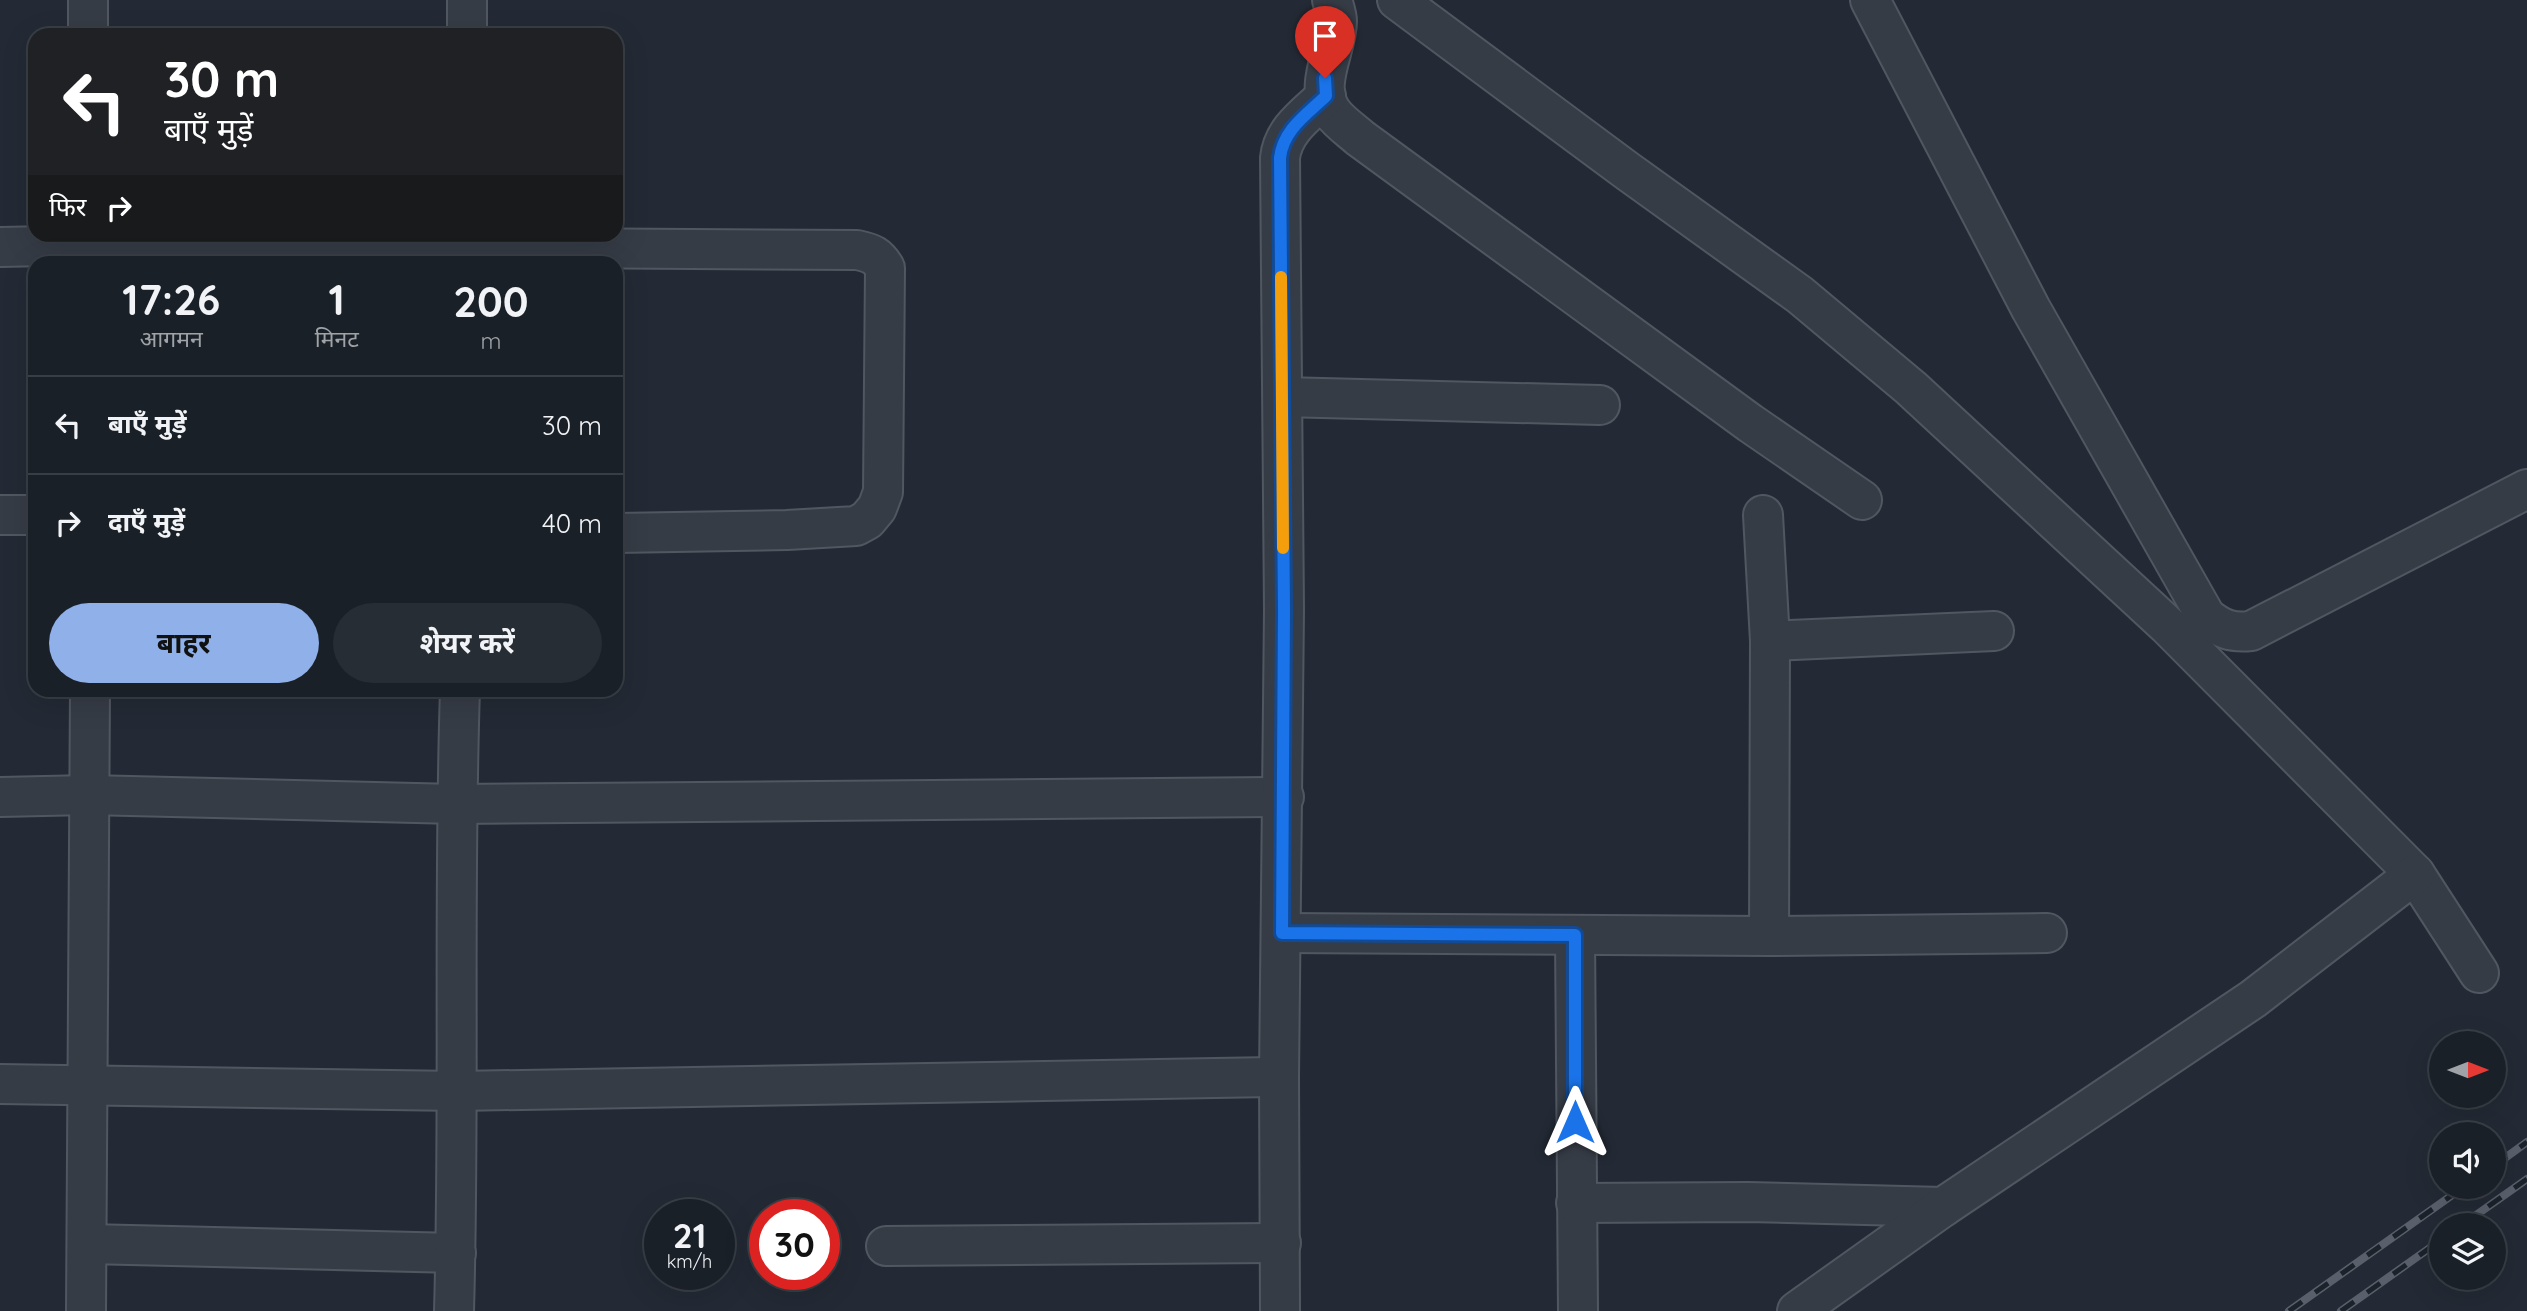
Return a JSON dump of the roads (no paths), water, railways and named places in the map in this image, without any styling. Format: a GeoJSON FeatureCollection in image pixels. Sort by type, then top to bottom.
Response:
{"type":"FeatureCollection","features":[{"type":"Feature","properties":{"kind":"street"},"geometry":{"type":"LineString","coordinates":[[88,0],[88,28]]}},
{"type":"Feature","properties":{"kind":"street"},"geometry":{"type":"LineString","coordinates":[[467,0],[467,28]]}},
{"type":"Feature","properties":{"kind":"street"},"geometry":{"type":"LineString","coordinates":[[1332,0],[1337,22],[1325,78],[1326,96],[1331,111],[1360,138],[1739,415],[1862,500]]}},
{"type":"Feature","properties":{"kind":"street"},"geometry":{"type":"LineString","coordinates":[[1397,0],[1800,295],[1911,388],[2168,625],[2415,874],[2479,973]]}},
{"type":"Feature","properties":{"kind":"street"},"geometry":{"type":"LineString","coordinates":[[1870,0],[2031,309],[2207,617],[2220,628],[2236,632],[2250,631],[2527,489]]}},
{"type":"Feature","properties":{"kind":"street"},"geometry":{"type":"LineString","coordinates":[[1280,1311],[1279,1077],[1284,797],[1281,144],[1288,132],[1326,96]]}},
{"type":"Feature","properties":{"kind":"street"},"geometry":{"type":"LineString","coordinates":[[0,247],[857,250],[872,253],[880,259],[885,268],[883,492],[877,508],[867,520],[856,526],[787,530],[623,533]]}},
{"type":"Feature","properties":{"kind":"street"},"geometry":{"type":"LineString","coordinates":[[1283,397],[1600,405]]}},
{"type":"Feature","properties":{"kind":"street"},"geometry":{"type":"LineString","coordinates":[[0,514],[28,515]]}},
{"type":"Feature","properties":{"kind":"street"},"geometry":{"type":"LineString","coordinates":[[1763,514],[1770,641],[1769,936]]}},
{"type":"Feature","properties":{"kind":"street"},"geometry":{"type":"LineString","coordinates":[[1770,641],[1994,631]]}},
{"type":"Feature","properties":{"kind":"street"},"geometry":{"type":"LineString","coordinates":[[86,1311],[90,697]]}},
{"type":"Feature","properties":{"kind":"street"},"geometry":{"type":"LineString","coordinates":[[454,1311],[458,1091],[456,804],[460,697]]}},
{"type":"Feature","properties":{"kind":"street"},"geometry":{"type":"LineString","coordinates":[[0,797],[88,795],[456,804],[1284,797]]}},
{"type":"Feature","properties":{"kind":"street"},"geometry":{"type":"LineString","coordinates":[[1797,1311],[1943,1207],[2253,999],[2415,874]]}},
{"type":"Feature","properties":{"kind":"street"},"geometry":{"type":"LineString","coordinates":[[1282,933],[1769,936],[2047,933]]}},
{"type":"Feature","properties":{"kind":"street"},"geometry":{"type":"LineString","coordinates":[[1575,935],[1578,1311]]}},
{"type":"Feature","properties":{"kind":"street"},"geometry":{"type":"LineString","coordinates":[[0,1084],[458,1091],[1279,1077]]}},
{"type":"Feature","properties":{"kind":"street"},"geometry":{"type":"LineString","coordinates":[[1576,1203],[1748,1202],[1943,1207]]}},
{"type":"Feature","properties":{"kind":"street"},"geometry":{"type":"LineString","coordinates":[[886,1246],[1281,1242]]}},
{"type":"Feature","properties":{"kind":"street"},"geometry":{"type":"LineString","coordinates":[[88,1244],[456,1253]]}},
{"type":"Feature","properties":{"kind":"railway"},"geometry":{"type":"LineString","coordinates":[[2506,1157],[2527,1142]]}},
{"type":"Feature","properties":{"kind":"railway"},"geometry":{"type":"LineString","coordinates":[[2479,1213],[2527,1179]]}},
{"type":"Feature","properties":{"kind":"railway"},"geometry":{"type":"LineString","coordinates":[[2289,1311],[2447,1199]]}},
{"type":"Feature","properties":{"kind":"railway"},"geometry":{"type":"LineString","coordinates":[[2341,1311],[2429,1249]]}}]}
